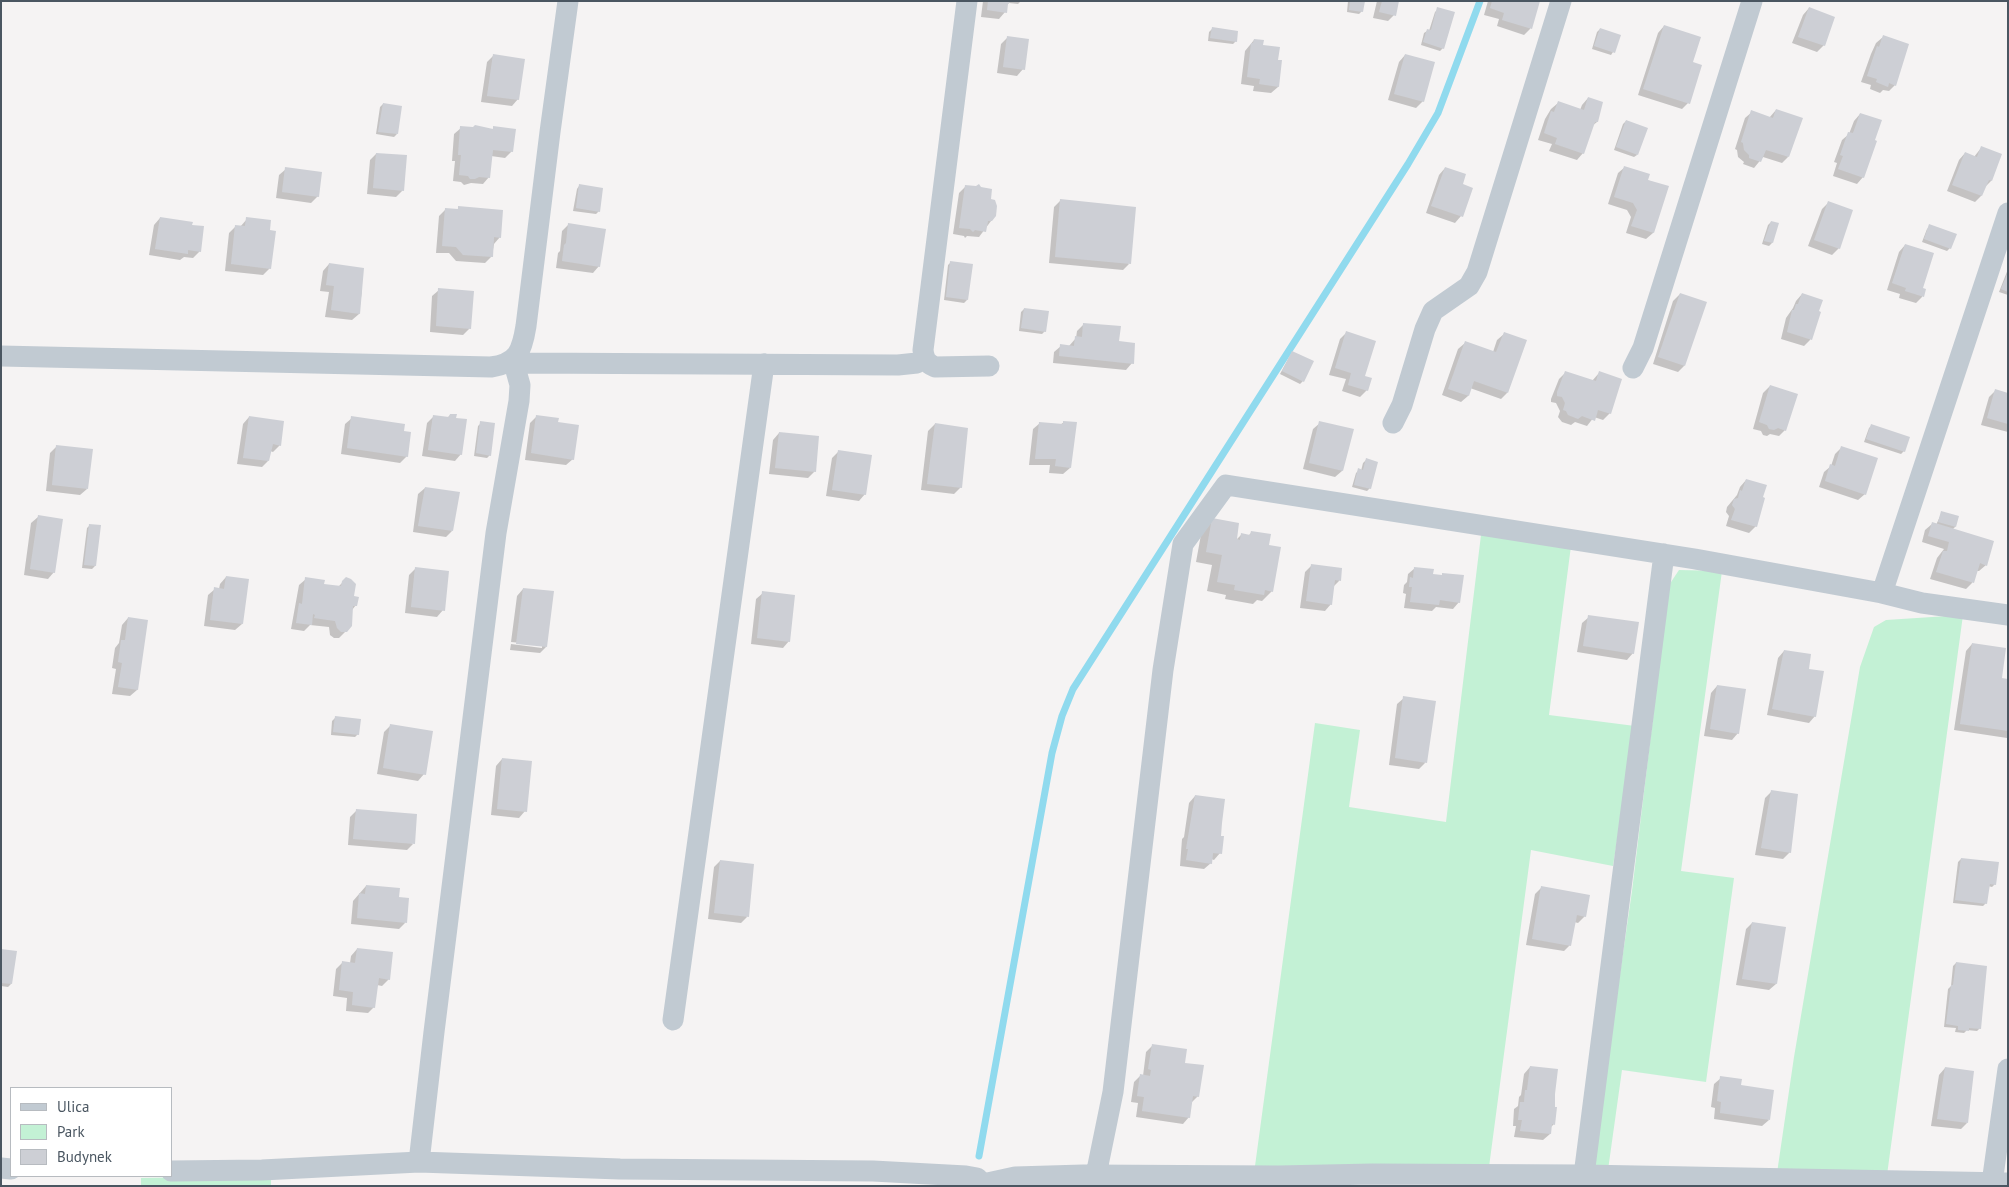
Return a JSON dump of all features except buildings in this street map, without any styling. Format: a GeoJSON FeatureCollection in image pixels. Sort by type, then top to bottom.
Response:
{"type":"FeatureCollection","features":[{"type":"Feature","properties":{"kind":"street"},"geometry":{"type":"LineString","coordinates":[[1,356],[492,367],[513,360],[520,352],[526,326],[568,1]]}},
{"type":"Feature","properties":{"kind":"street"},"geometry":{"type":"LineString","coordinates":[[967,1],[923,358],[928,364],[935,367],[989,366]]}},
{"type":"Feature","properties":{"kind":"street"},"geometry":{"type":"LineString","coordinates":[[1393,422],[1402,404],[1424,329],[1434,311],[1470,286],[1477,272],[1561,1]]}},
{"type":"Feature","properties":{"kind":"street"},"geometry":{"type":"LineString","coordinates":[[1633,368],[1643,348],[1752,1]]}},
{"type":"Feature","properties":{"kind":"street"},"geometry":{"type":"LineString","coordinates":[[1882,593],[2008,213]]}},
{"type":"Feature","properties":{"kind":"street"},"geometry":{"type":"LineString","coordinates":[[513,360],[523,363],[898,365],[916,362],[923,358]]}},
{"type":"Feature","properties":{"kind":"street"},"geometry":{"type":"LineString","coordinates":[[420,1162],[434,1032],[496,533],[519,401],[520,385],[513,360]]}},
{"type":"Feature","properties":{"kind":"street"},"geometry":{"type":"LineString","coordinates":[[674,1020],[764,364]]}},
{"type":"Feature","properties":{"kind":"street"},"geometry":{"type":"LineString","coordinates":[[1096,1175],[1113,1092],[1163,670],[1183,544],[1226,485],[1664,554],[1882,593],[1922,603],[2008,615]]}},
{"type":"Feature","properties":{"kind":"street"},"geometry":{"type":"LineString","coordinates":[[1584,1175],[1664,554]]}},
{"type":"Feature","properties":{"kind":"street"},"geometry":{"type":"LineString","coordinates":[[172,1171],[262,1170],[420,1162],[620,1168],[872,1171],[966,1176],[977,1178],[983,1184],[1015,1177],[1372,1174],[1584,1175],[1948,1184],[2000,1183],[2008,1069]]}},
{"type":"Feature","properties":{"kind":"green space"},"geometry":{"type":"Polygon","coordinates":[[[1481,535],[1571,546],[1549,715],[1635,726],[1613,866],[1531,850],[1489,1167],[1255,1166],[1315,723],[1360,730],[1349,807],[1446,822],[1481,535]]]}},
{"type":"Feature","properties":{"kind":"green space"},"geometry":{"type":"Polygon","coordinates":[[[1679,570],[1722,571],[1681,871],[1734,878],[1706,1082],[1622,1070],[1608,1170],[1592,1168],[1632,891],[1669,585],[1679,570]]]}},
{"type":"Feature","properties":{"kind":"green space"},"geometry":{"type":"Polygon","coordinates":[[[1963,615],[1887,1175],[1777,1173],[1794,1057],[1860,667],[1874,627],[1886,620],[1963,615]]]}},
{"type":"Feature","properties":{"kind":"green space"},"geometry":{"type":"Polygon","coordinates":[[[271,1176],[271,1186],[141,1186],[141,1178],[271,1176]]]}},
{"type":"Feature","properties":{"kind":"waterway"},"geometry":{"type":"LineString","coordinates":[[979,1156],[1052,753],[1062,716],[1073,689],[1408,164],[1438,113],[1480,1]]}}]}
